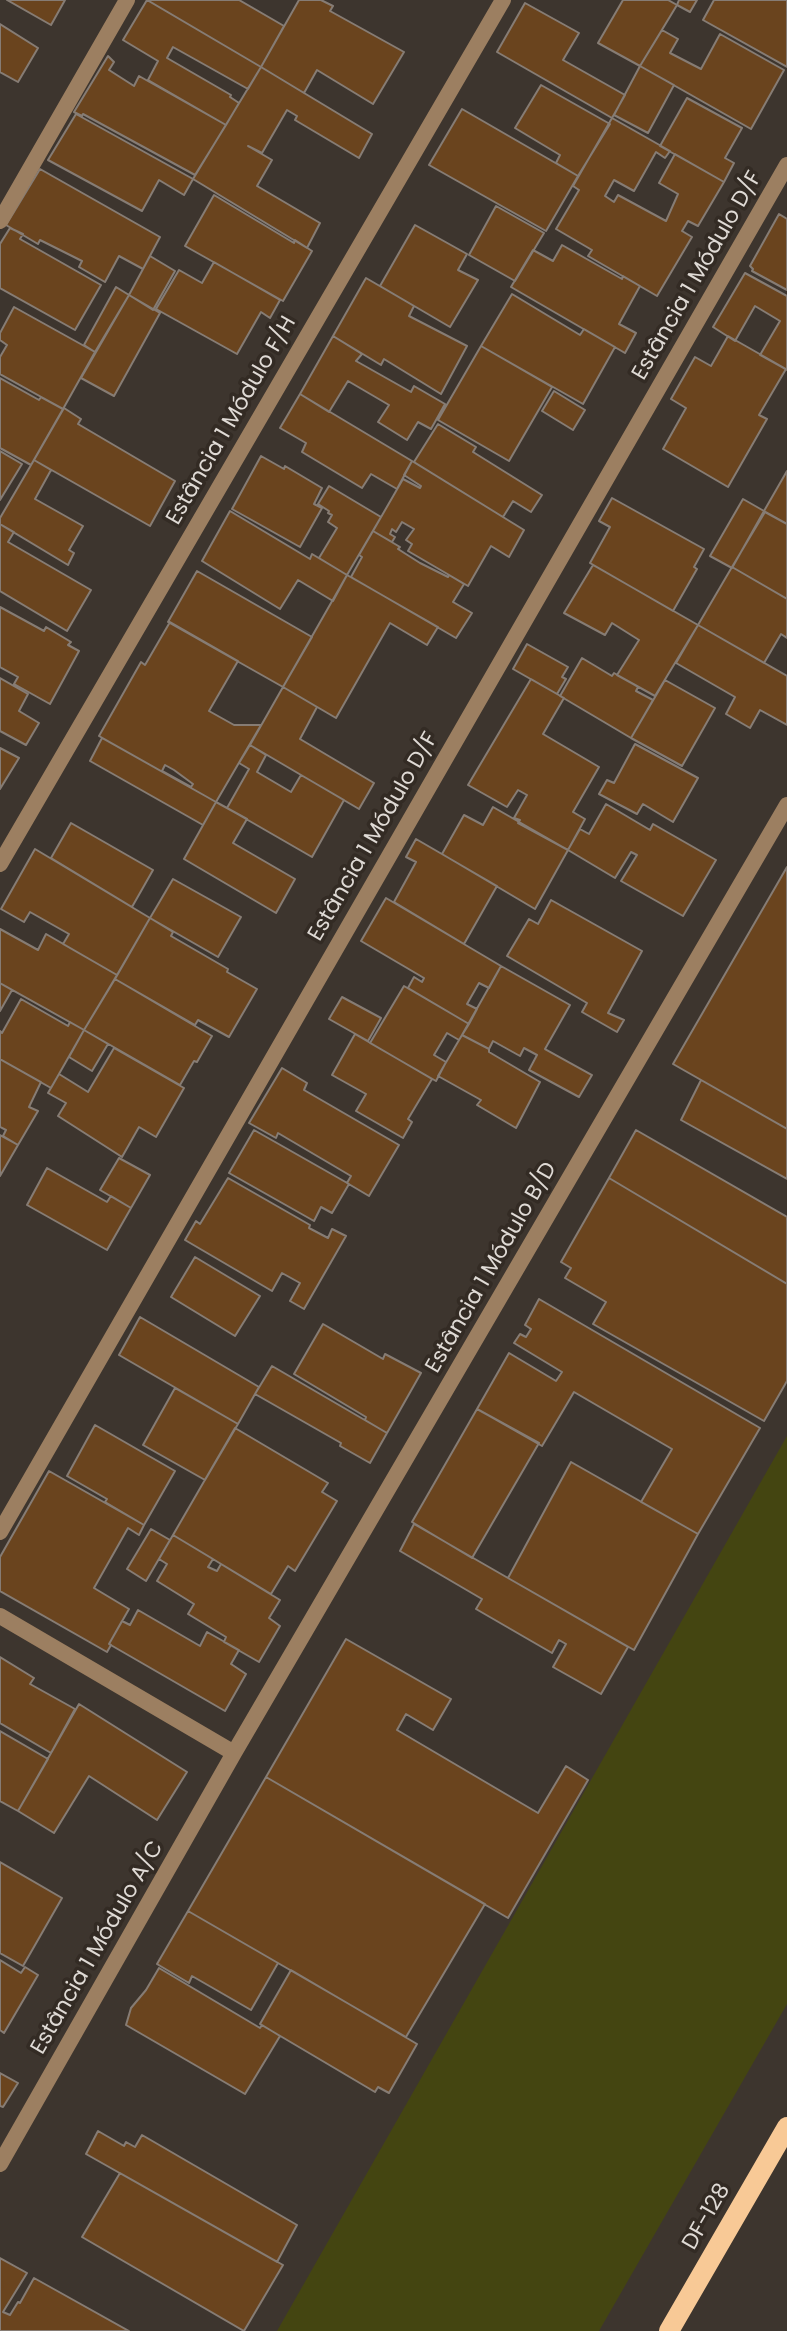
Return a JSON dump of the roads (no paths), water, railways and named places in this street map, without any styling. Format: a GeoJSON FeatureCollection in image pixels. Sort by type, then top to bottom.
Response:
{"type":"FeatureCollection","features":[{"type":"Feature","properties":{"kind":"main road","name":"DF-128"},"geometry":{"type":"LineString","coordinates":[[669,2331],[787,2127]]}},
{"type":"Feature","properties":{"kind":"street"},"geometry":{"type":"LineString","coordinates":[[0,221],[127,0]]}},
{"type":"Feature","properties":{"kind":"street","name":"Estância 1 Módulo F/H"},"geometry":{"type":"LineString","coordinates":[[0,864],[503,0]]}},
{"type":"Feature","properties":{"kind":"street","name":"Estância 1 Módulo D/F"},"geometry":{"type":"LineString","coordinates":[[0,1532],[787,165]]}},
{"type":"Feature","properties":{"kind":"street","name":"Estância 1 Módulo B/D"},"geometry":{"type":"LineString","coordinates":[[234,1753],[787,805]]}},
{"type":"Feature","properties":{"kind":"street"},"geometry":{"type":"LineString","coordinates":[[0,1616],[234,1753]]}},
{"type":"Feature","properties":{"kind":"street","name":"Estância 1 Módulo A/C"},"geometry":{"type":"LineString","coordinates":[[0,2164],[234,1753]]}}]}
